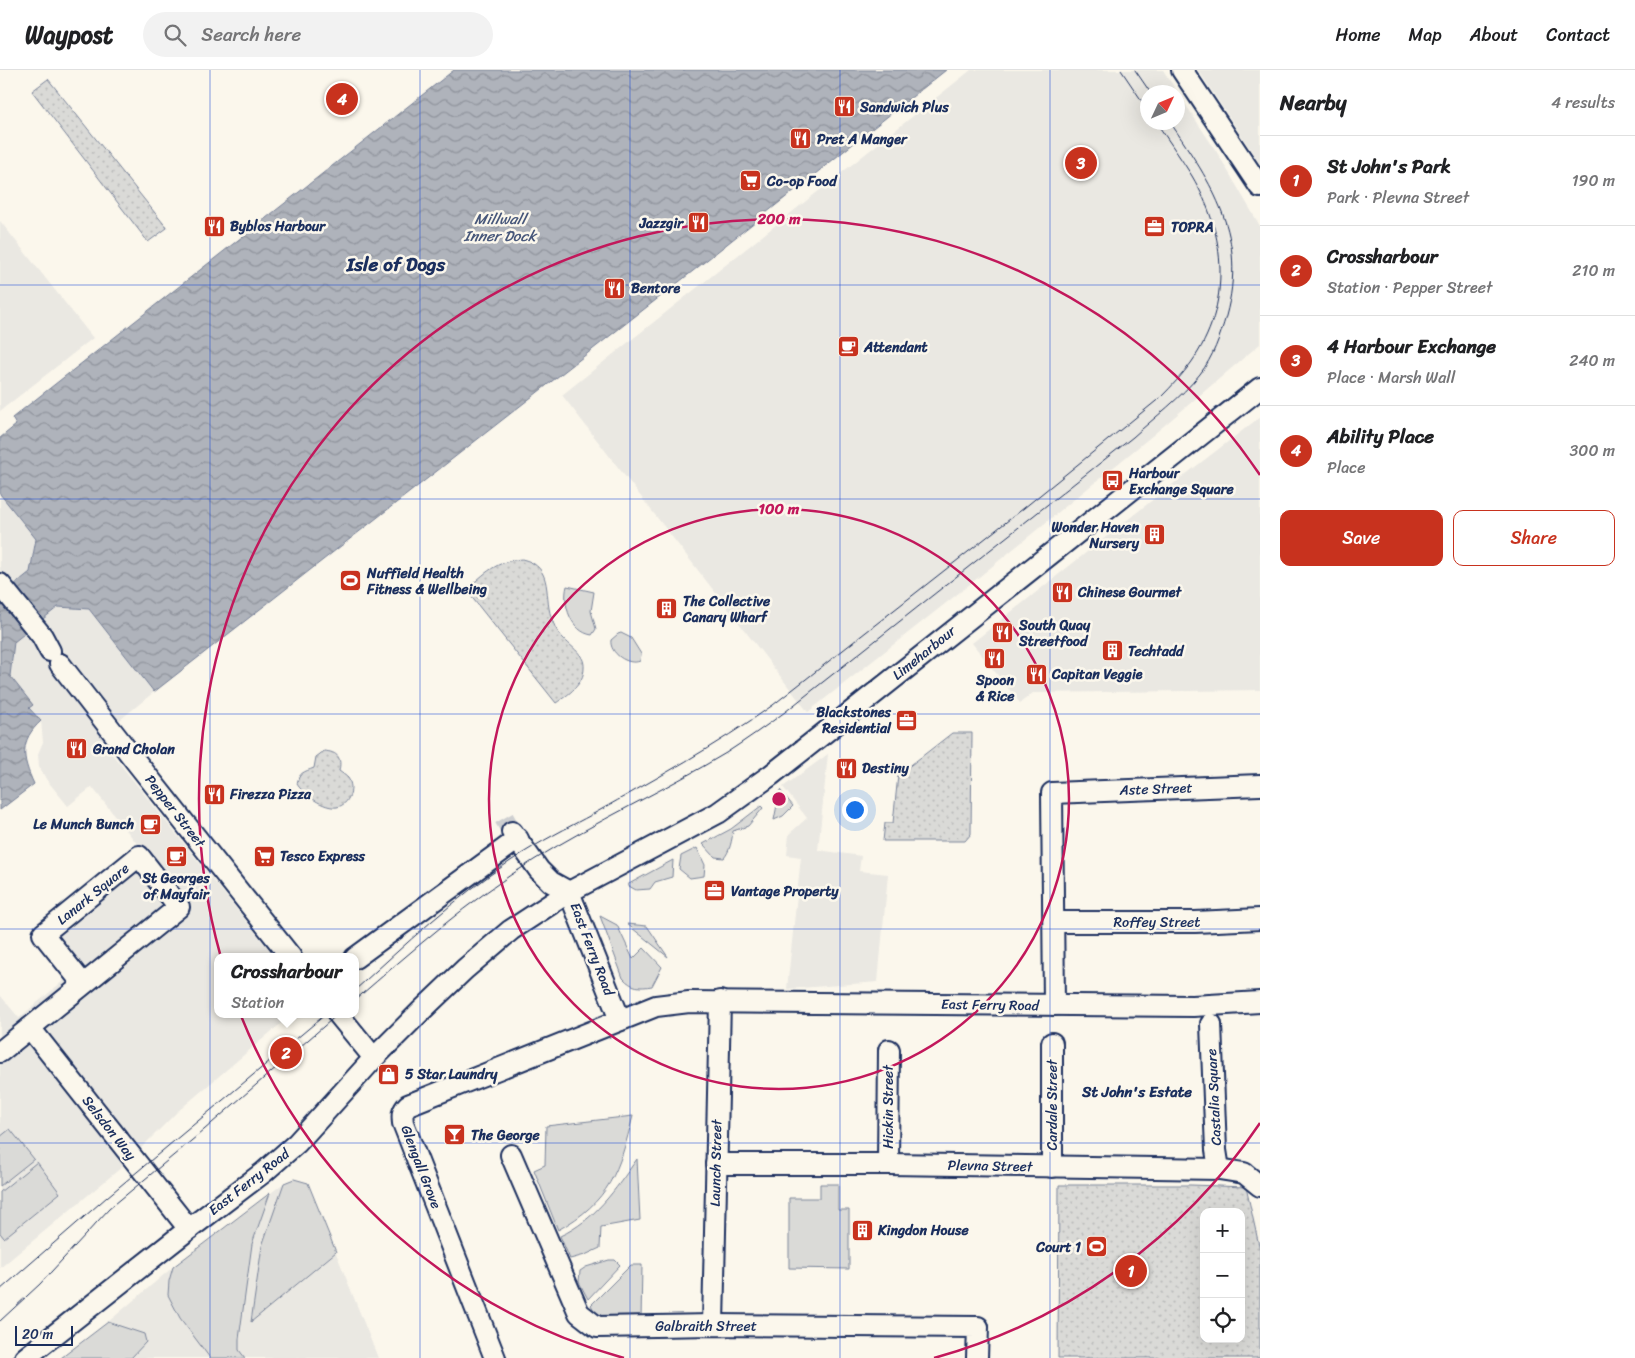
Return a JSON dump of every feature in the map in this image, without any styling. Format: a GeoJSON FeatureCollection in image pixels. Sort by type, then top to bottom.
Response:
{"type":"FeatureCollection","features":[{"type":"Feature","properties":{"kind":"street"},"geometry":{"type":"LineString","coordinates":[[1182,70],[1260,187]]}},
{"type":"Feature","properties":{"kind":"street","name":"Limeharbour"},"geometry":{"type":"LineString","coordinates":[[569,892],[718,814],[846,716],[1260,388]]}},
{"type":"Feature","properties":{"kind":"street","name":"Pepper Street"},"geometry":{"type":"LineString","coordinates":[[2,586],[37,629],[55,658],[289,953]]}},
{"type":"Feature","properties":{"kind":"street","name":"Aste Street"},"geometry":{"type":"LineString","coordinates":[[1054,922],[1052,793],[1260,785]]}},
{"type":"Feature","properties":{"kind":"street"},"geometry":{"type":"LineString","coordinates":[[359,955],[515,835],[539,870],[551,882],[569,892]]}},
{"type":"Feature","properties":{"kind":"street","name":"Lanark Square"},"geometry":{"type":"LineString","coordinates":[[139,856],[179,907],[83,984],[43,934],[139,856]]}},
{"type":"Feature","properties":{"kind":"street","name":"East Ferry Road"},"geometry":{"type":"LineString","coordinates":[[25,1358],[188,1229],[264,1172],[297,1143],[374,1058],[465,969],[504,935],[569,892],[620,1020],[656,1006],[720,1001],[1193,1006],[1260,1002]]}},
{"type":"Feature","properties":{"kind":"street","name":"Roffey Street"},"geometry":{"type":"LineString","coordinates":[[1054,922],[1260,920]]}},
{"type":"Feature","properties":{"kind":"street"},"geometry":{"type":"LineString","coordinates":[[1054,922],[1054,1005]]}},
{"type":"Feature","properties":{"kind":"street"},"geometry":{"type":"LineString","coordinates":[[0,1052],[83,984]]}},
{"type":"Feature","properties":{"kind":"street","name":"Launch Street"},"geometry":{"type":"LineString","coordinates":[[712,1325],[720,1001]]}},
{"type":"Feature","properties":{"kind":"street"},"geometry":{"type":"LineString","coordinates":[[341,1018],[374,1058]]}},
{"type":"Feature","properties":{"kind":"street","name":"Glengall Grove"},"geometry":{"type":"LineString","coordinates":[[495,1358],[403,1123],[404,1109],[408,1105],[620,1020]]}},
{"type":"Feature","properties":{"kind":"street","name":"Castalia Square"},"geometry":{"type":"LineString","coordinates":[[1211,1024],[1216,1150],[1219,1169]]}},
{"type":"Feature","properties":{"kind":"street","name":"Selsdon Way"},"geometry":{"type":"LineString","coordinates":[[30,1028],[188,1229]]}},
{"type":"Feature","properties":{"kind":"street","name":"Cardale Street"},"geometry":{"type":"LineString","coordinates":[[1052,1043],[1052,1167]]}},
{"type":"Feature","properties":{"kind":"street","name":"Hickin Street"},"geometry":{"type":"LineString","coordinates":[[888,1050],[888,1164]]}},
{"type":"Feature","properties":{"kind":"street","name":"Galbraith Street"},"geometry":{"type":"LineString","coordinates":[[511,1155],[578,1313],[597,1327],[712,1325],[978,1326],[977,1358]]}},
{"type":"Feature","properties":{"kind":"street","name":"Plevna Street"},"geometry":{"type":"LineString","coordinates":[[716,1164],[888,1164],[1219,1169],[1244,1173],[1260,1186]]}},
{"type":"Feature","properties":{"kind":"shaded area","name":"Harbour Exchange Square"},"geometry":{"type":"Polygon","coordinates":[[[971,70],[1163,70],[1173,85],[1140,85],[1140,130],[1185,130],[1185,104],[1218,154],[1260,226],[1260,344],[1153,435],[979,577],[808,712],[562,395],[971,70]]]}},
{"type":"Feature","properties":{"kind":"shaded area"},"geometry":{"type":"Polygon","coordinates":[[[1198,70],[1260,70],[1260,164],[1198,70]]]}},
{"type":"Feature","properties":{"kind":"shaded area"},"geometry":{"type":"Polygon","coordinates":[[[48,79],[167,228],[148,242],[32,91],[48,79]]]}},
{"type":"Feature","properties":{"kind":"shaded area"},"geometry":{"type":"Polygon","coordinates":[[[0,221],[93,338],[0,411],[0,221]]]}},
{"type":"Feature","properties":{"kind":"shaded area"},"geometry":{"type":"Polygon","coordinates":[[[1260,417],[1260,690],[1033,693],[1020,703],[972,643],[1260,417]]]}},
{"type":"Feature","properties":{"kind":"shaded area"},"geometry":{"type":"Polygon","coordinates":[[[0,494],[36,539],[30,572],[0,596],[0,494]]]}},
{"type":"Feature","properties":{"kind":"shaded area"},"geometry":{"type":"Polygon","coordinates":[[[522,559],[533,563],[540,569],[544,576],[550,613],[557,631],[580,655],[584,663],[583,674],[578,684],[570,693],[556,703],[466,590],[485,573],[498,565],[522,559]]]}},
{"type":"Feature","properties":{"kind":"shaded area"},"geometry":{"type":"Polygon","coordinates":[[[567,586],[594,592],[591,611],[596,629],[592,635],[579,629],[570,616],[566,601],[567,586]]]}},
{"type":"Feature","properties":{"kind":"shaded area"},"geometry":{"type":"Polygon","coordinates":[[[58,607],[89,609],[154,692],[104,733],[104,744],[272,953],[214,953],[214,1018],[287,1018],[177,1112],[122,1167],[0,1268],[0,995],[19,1018],[69,976],[33,930],[138,845],[92,787],[68,806],[46,779],[39,766],[38,754],[43,742],[41,721],[29,707],[32,705],[10,677],[14,642],[58,607]]]}},
{"type":"Feature","properties":{"kind":"shaded area"},"geometry":{"type":"Polygon","coordinates":[[[621,633],[631,638],[641,654],[640,661],[630,662],[616,654],[611,645],[611,640],[621,633]]]}},
{"type":"Feature","properties":{"kind":"shaded area"},"geometry":{"type":"Polygon","coordinates":[[[952,733],[972,733],[971,834],[965,841],[883,841],[885,823],[893,823],[898,775],[952,733]]]}},
{"type":"Feature","properties":{"kind":"shaded area"},"geometry":{"type":"Polygon","coordinates":[[[324,751],[338,756],[340,763],[339,771],[350,782],[350,796],[341,806],[326,806],[314,800],[297,784],[301,775],[314,768],[316,757],[324,751]]]}},
{"type":"Feature","properties":{"kind":"shaded area"},"geometry":{"type":"Polygon","coordinates":[[[828,754],[818,850],[861,856],[859,871],[888,874],[878,982],[787,989],[801,857],[787,855],[789,834],[807,818],[783,787],[828,754]]]}},
{"type":"Feature","properties":{"kind":"shaded area"},"geometry":{"type":"Polygon","coordinates":[[[780,790],[793,806],[783,816],[774,820],[780,790]]]}},
{"type":"Feature","properties":{"kind":"shaded area"},"geometry":{"type":"Polygon","coordinates":[[[761,806],[763,808],[748,826],[733,831],[729,849],[724,858],[715,857],[703,844],[731,829],[761,806]]]}},
{"type":"Feature","properties":{"kind":"shaded area"},"geometry":{"type":"Polygon","coordinates":[[[697,848],[705,865],[704,876],[690,878],[679,869],[681,856],[697,848]]]}},
{"type":"Feature","properties":{"kind":"shaded area"},"geometry":{"type":"Polygon","coordinates":[[[673,860],[672,877],[655,882],[650,889],[636,890],[627,885],[673,860]]]}},
{"type":"Feature","properties":{"kind":"shaded area"},"geometry":{"type":"Polygon","coordinates":[[[600,916],[617,925],[633,959],[644,948],[662,967],[652,986],[636,986],[623,978],[600,916]]]}},
{"type":"Feature","properties":{"kind":"shaded area"},"geometry":{"type":"Polygon","coordinates":[[[627,924],[647,926],[668,957],[627,924]]]}},
{"type":"Feature","properties":{"kind":"shaded area"},"geometry":{"type":"Polygon","coordinates":[[[633,1116],[623,1153],[610,1183],[590,1208],[558,1230],[534,1170],[545,1165],[546,1126],[633,1116]]]}},
{"type":"Feature","properties":{"kind":"shaded area"},"geometry":{"type":"Polygon","coordinates":[[[10,1129],[34,1159],[0,1186],[0,1137],[10,1129]]]}},
{"type":"Feature","properties":{"kind":"shaded area"},"geometry":{"type":"Polygon","coordinates":[[[637,1159],[640,1220],[601,1227],[600,1248],[570,1259],[560,1236],[584,1222],[594,1213],[612,1193],[637,1159]]]}},
{"type":"Feature","properties":{"kind":"shaded area"},"geometry":{"type":"Polygon","coordinates":[[[37,1162],[60,1193],[4,1238],[0,1233],[0,1192],[37,1162]]]}},
{"type":"Feature","properties":{"kind":"shaded area"},"geometry":{"type":"Polygon","coordinates":[[[294,1179],[308,1183],[378,1358],[61,1358],[108,1322],[173,1267],[284,1183],[294,1179]]]}},
{"type":"Feature","properties":{"kind":"shaded area"},"geometry":{"type":"Polygon","coordinates":[[[294,1179],[308,1183],[336,1252],[251,1322],[262,1246],[284,1183],[294,1179]]]}},
{"type":"Feature","properties":{"kind":"shaded area"},"geometry":{"type":"Polygon","coordinates":[[[820,1184],[838,1184],[838,1210],[849,1210],[849,1269],[789,1268],[789,1198],[820,1198],[820,1184]]]}},
{"type":"Feature","properties":{"kind":"shaded area"},"geometry":{"type":"Polygon","coordinates":[[[1059,1185],[1246,1187],[1260,1250],[1260,1358],[1058,1358],[1059,1185]]]}},
{"type":"Feature","properties":{"kind":"shaded area"},"geometry":{"type":"Polygon","coordinates":[[[270,1193],[252,1244],[239,1339],[239,1350],[245,1358],[210,1358],[180,1318],[168,1295],[173,1267],[270,1193]]]}},
{"type":"Feature","properties":{"kind":"shaded area"},"geometry":{"type":"Polygon","coordinates":[[[615,1260],[620,1265],[588,1299],[579,1282],[580,1271],[586,1267],[615,1260]]]}},
{"type":"Feature","properties":{"kind":"shaded area"},"geometry":{"type":"Polygon","coordinates":[[[631,1265],[642,1265],[641,1320],[599,1319],[591,1305],[631,1265]]]}},
{"type":"Feature","properties":{"kind":"shaded area"},"geometry":{"type":"Polygon","coordinates":[[[108,1322],[144,1334],[146,1342],[131,1358],[61,1358],[108,1322]]]}},
{"type":"Feature","properties":{"kind":"water","name":"Millwall Inner Dock"},"geometry":{"type":"Polygon","coordinates":[[[454,70],[946,70],[693,271],[154,692],[89,609],[58,607],[14,642],[10,676],[33,705],[29,708],[41,721],[29,736],[25,750],[27,766],[34,784],[0,810],[0,596],[30,572],[36,539],[0,494],[0,438],[16,425],[12,418],[454,70]]]}},
{"type":"Feature","properties":{"kind":"tunnel"},"geometry":{"type":"LineString","coordinates":[[504,818],[512,832]]}},
{"type":"Feature","properties":{"kind":"tram line"},"geometry":{"type":"LineString","coordinates":[[1121,70],[1140,98]]}},
{"type":"Feature","properties":{"kind":"tram line"},"geometry":{"type":"LineString","coordinates":[[1135,70],[1145,85]]}},
{"type":"Feature","properties":{"kind":"tram line"},"geometry":{"type":"LineString","coordinates":[[359,986],[450,906],[491,874],[543,841],[685,762],[773,705],[1024,508],[1161,397],[1173,385],[1191,363],[1204,341],[1213,318],[1219,294],[1220,270],[1218,246],[1204,199],[1192,176],[1161,130]]}},
{"type":"Feature","properties":{"kind":"tram line"},"geometry":{"type":"LineString","coordinates":[[359,997],[442,927],[510,875],[581,832],[726,753],[785,712],[1133,437],[1193,383],[1209,361],[1221,332],[1232,287],[1233,261],[1229,236],[1212,190],[1175,130]]}},
{"type":"Feature","properties":{"kind":"tram line"},"geometry":{"type":"LineString","coordinates":[[0,1290],[107,1197],[321,1018]]}},
{"type":"Feature","properties":{"kind":"tram line"},"geometry":{"type":"LineString","coordinates":[[0,1321],[40,1284],[109,1209],[333,1018]]}},
{"type":"Feature","properties":{"kind":"place","name":"Ability Place"},"geometry":{"type":"Point","coordinates":[342,99]}},
{"type":"Feature","properties":{"kind":"place","name":"Sandwich Plus"},"geometry":{"type":"Point","coordinates":[844,107]}},
{"type":"Feature","properties":{"kind":"place","name":"Pret A Manger"},"geometry":{"type":"Point","coordinates":[801,139]}},
{"type":"Feature","properties":{"kind":"place","name":"4 Harbour Exchange"},"geometry":{"type":"Point","coordinates":[1081,163]}},
{"type":"Feature","properties":{"kind":"place","name":"Co-op Food"},"geometry":{"type":"Point","coordinates":[751,181]}},
{"type":"Feature","properties":{"kind":"place","name":"Jazzgir"},"geometry":{"type":"Point","coordinates":[699,223]}},
{"type":"Feature","properties":{"kind":"place","name":"Byblos Harbour"},"geometry":{"type":"Point","coordinates":[214,226]}},
{"type":"Feature","properties":{"kind":"place","name":"TOPRA"},"geometry":{"type":"Point","coordinates":[1155,227]}},
{"type":"Feature","properties":{"kind":"place","name":"Bentore"},"geometry":{"type":"Point","coordinates":[615,288]}},
{"type":"Feature","properties":{"kind":"place","name":"Attendant"},"geometry":{"type":"Point","coordinates":[848,347]}},
{"type":"Feature","properties":{"kind":"place","name":"Harbour Exchange Square"},"geometry":{"type":"Point","coordinates":[1113,481]}},
{"type":"Feature","properties":{"kind":"place","name":"Wonder Haven Nursery"},"geometry":{"type":"Point","coordinates":[1155,535]}},
{"type":"Feature","properties":{"kind":"place","name":"Nuffield Health Fitness & Wellbeing"},"geometry":{"type":"Point","coordinates":[351,581]}},
{"type":"Feature","properties":{"kind":"place","name":"Chinese Gourmet"},"geometry":{"type":"Point","coordinates":[1062,592]}},
{"type":"Feature","properties":{"kind":"place","name":"The Collective Canary Wharf"},"geometry":{"type":"Point","coordinates":[667,609]}},
{"type":"Feature","properties":{"kind":"place","name":"South Quay Streetfood"},"geometry":{"type":"Point","coordinates":[1003,633]}},
{"type":"Feature","properties":{"kind":"place","name":"Techtadd"},"geometry":{"type":"Point","coordinates":[1112,651]}},
{"type":"Feature","properties":{"kind":"place","name":"Spoon & Rice"},"geometry":{"type":"Point","coordinates":[995,658]}},
{"type":"Feature","properties":{"kind":"place","name":"Capitan Veggie"},"geometry":{"type":"Point","coordinates":[1036,674]}},
{"type":"Feature","properties":{"kind":"place","name":"Blackstones Residential"},"geometry":{"type":"Point","coordinates":[907,720]}},
{"type":"Feature","properties":{"kind":"place","name":"Grand Cholan"},"geometry":{"type":"Point","coordinates":[77,749]}},
{"type":"Feature","properties":{"kind":"place","name":"Destiny"},"geometry":{"type":"Point","coordinates":[846,768]}},
{"type":"Feature","properties":{"kind":"place","name":"Firezza Pizza"},"geometry":{"type":"Point","coordinates":[214,794]}},
{"type":"Feature","properties":{"kind":"place","name":"Le Munch Bunch"},"geometry":{"type":"Point","coordinates":[150,824]}},
{"type":"Feature","properties":{"kind":"place","name":"St Georges of Mayfair"},"geometry":{"type":"Point","coordinates":[176,856]}},
{"type":"Feature","properties":{"kind":"place","name":"Tesco Express"},"geometry":{"type":"Point","coordinates":[264,856]}},
{"type":"Feature","properties":{"kind":"place","name":"Vantage Property"},"geometry":{"type":"Point","coordinates":[715,891]}},
{"type":"Feature","properties":{"kind":"place","name":"Crossharbour"},"geometry":{"type":"Point","coordinates":[286,1053]}},
{"type":"Feature","properties":{"kind":"place","name":"5 Star Laundry"},"geometry":{"type":"Point","coordinates":[389,1074]}},
{"type":"Feature","properties":{"kind":"place","name":"The George"},"geometry":{"type":"Point","coordinates":[455,1135]}},
{"type":"Feature","properties":{"kind":"place","name":"Kingdon House"},"geometry":{"type":"Point","coordinates":[862,1230]}},
{"type":"Feature","properties":{"kind":"place","name":"Court 1"},"geometry":{"type":"Point","coordinates":[1097,1247]}},
{"type":"Feature","properties":{"kind":"place","name":"St John's Park"},"geometry":{"type":"Point","coordinates":[1131,1271]}},
{"type":"Feature","properties":{"kind":"district","name":"Isle of Dogs"},"geometry":{"type":"Point","coordinates":[396,264]}},
{"type":"Feature","properties":{"kind":"district","name":"St John's Estate"},"geometry":{"type":"Point","coordinates":[1137,1092]}}]}
